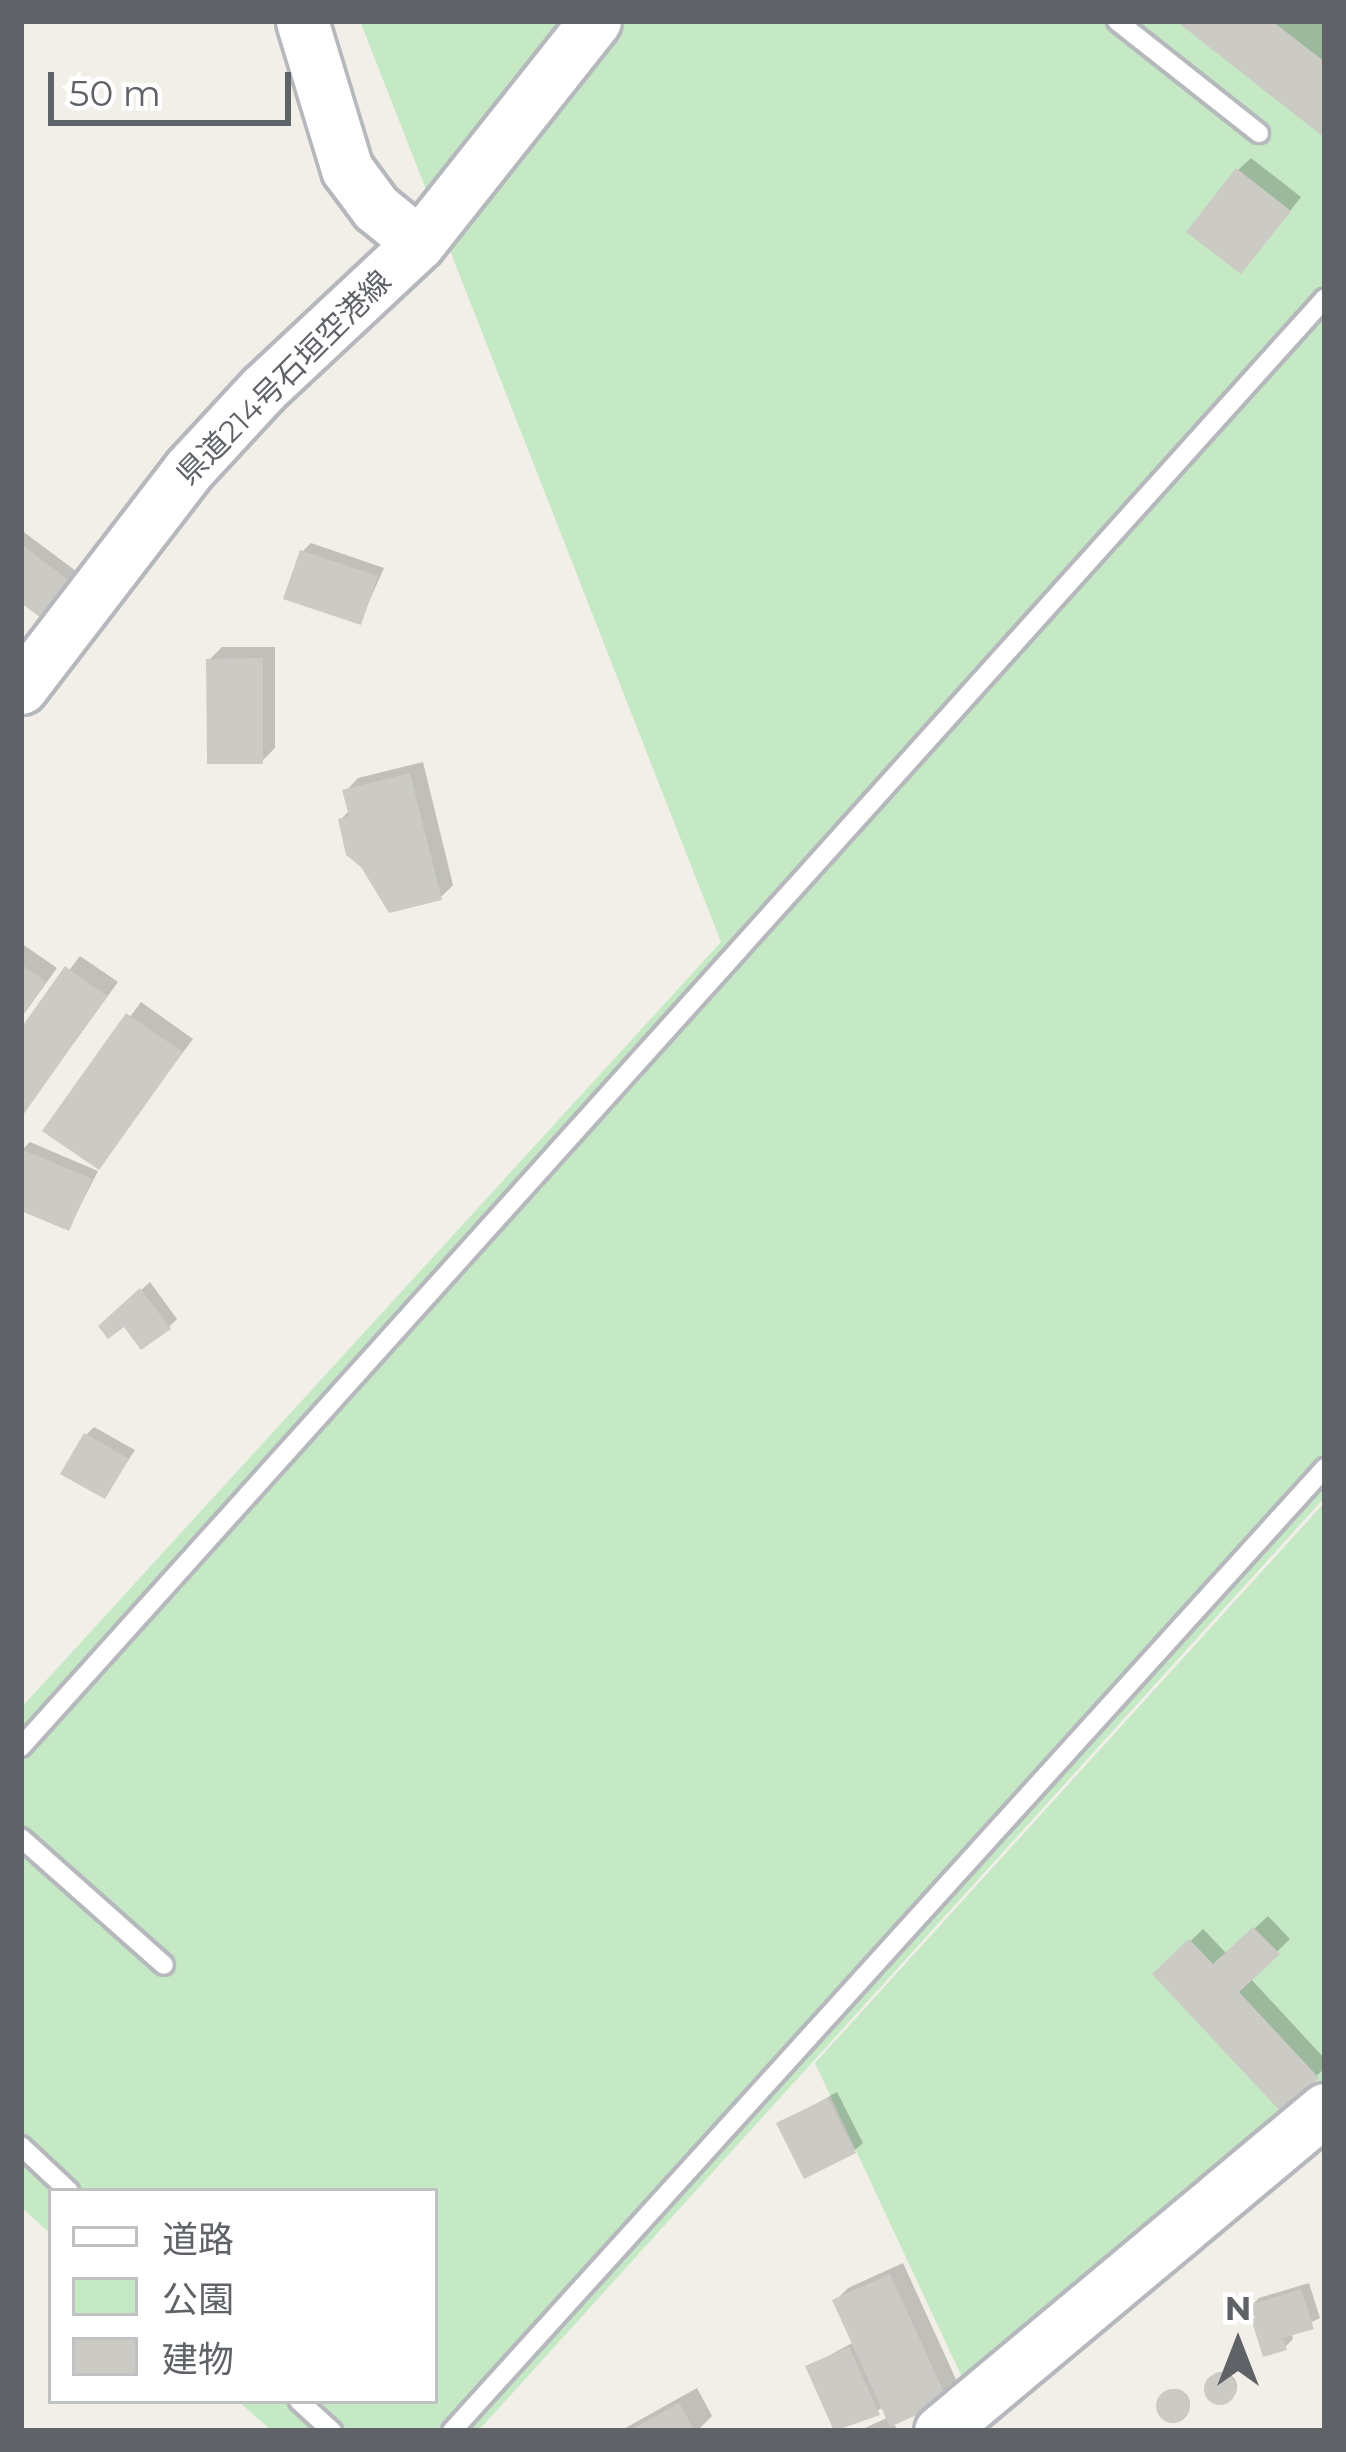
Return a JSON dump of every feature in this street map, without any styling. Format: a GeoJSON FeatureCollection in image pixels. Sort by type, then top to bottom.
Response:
{"type":"FeatureCollection","features":[{"type":"Feature","properties":{"kind":"main road"},"geometry":{"type":"LineString","coordinates":[[302,21],[347,169],[376,208],[419,243]]}},
{"type":"Feature","properties":{"kind":"main road","name":"県道214号石垣空港線"},"geometry":{"type":"LineString","coordinates":[[21,688],[189,469],[263,389],[419,243],[595,21]]}},
{"type":"Feature","properties":{"kind":"main road"},"geometry":{"type":"LineString","coordinates":[[940,2431],[1325,2108]]}},
{"type":"Feature","properties":{"kind":"lane"},"geometry":{"type":"LineString","coordinates":[[1117,21],[1259,133]]}},
{"type":"Feature","properties":{"kind":"lane"},"geometry":{"type":"LineString","coordinates":[[21,1747],[1325,298]]}},
{"type":"Feature","properties":{"kind":"lane"},"geometry":{"type":"LineString","coordinates":[[452,2431],[1325,1468]]}},
{"type":"Feature","properties":{"kind":"lane"},"geometry":{"type":"LineString","coordinates":[[21,1838],[164,1965]]}},
{"type":"Feature","properties":{"kind":"lane"},"geometry":{"type":"LineString","coordinates":[[21,2146],[66,2188]]}},
{"type":"Feature","properties":{"kind":"lane"},"geometry":{"type":"LineString","coordinates":[[302,2404],[332,2431]]}},
{"type":"Feature","properties":{"kind":"green space"},"geometry":{"type":"Polygon","coordinates":[[[360,21],[1325,21],[1325,1497],[478,2431],[272,2431],[241,2404],[438,2404],[438,2188],[48,2188],[48,2231],[21,2207],[21,1708],[721,942],[360,21]]]}},
{"type":"Feature","properties":{"kind":"green space"},"geometry":{"type":"Polygon","coordinates":[[[1325,1502],[1325,2092],[968,2390],[815,2063],[1325,1502]]]}},
{"type":"Feature","properties":{"kind":"building"},"geometry":{"type":"Polygon","coordinates":[[[1176,21],[1272,21],[1325,62],[1325,138],[1176,21]]]}},
{"type":"Feature","properties":{"kind":"building"},"geometry":{"type":"Polygon","coordinates":[[[1236,168],[1291,211],[1241,274],[1186,232],[1236,168]]]}},
{"type":"Feature","properties":{"kind":"building"},"geometry":{"type":"Polygon","coordinates":[[[21,544],[70,581],[41,618],[21,603],[21,544]]]}},
{"type":"Feature","properties":{"kind":"building"},"geometry":{"type":"Polygon","coordinates":[[[300,550],[378,576],[361,625],[283,599],[300,550]]]}},
{"type":"Feature","properties":{"kind":"building"},"geometry":{"type":"Polygon","coordinates":[[[263,658],[263,764],[207,764],[206,659],[263,658]]]}},
{"type":"Feature","properties":{"kind":"building"},"geometry":{"type":"Polygon","coordinates":[[[410,773],[442,900],[389,913],[361,867],[346,855],[338,819],[349,816],[342,790],[410,773]]]}},
{"type":"Feature","properties":{"kind":"building"},"geometry":{"type":"Polygon","coordinates":[[[21,964],[46,982],[21,1017],[21,964]]]}},
{"type":"Feature","properties":{"kind":"building"},"geometry":{"type":"Polygon","coordinates":[[[65,966],[107,996],[21,1118],[21,1028],[65,966]]]}},
{"type":"Feature","properties":{"kind":"building"},"geometry":{"type":"Polygon","coordinates":[[[126,1013],[183,1052],[99,1170],[42,1131],[126,1013]]]}},
{"type":"Feature","properties":{"kind":"building"},"geometry":{"type":"Polygon","coordinates":[[[21,1149],[92,1179],[69,1231],[21,1211],[21,1149]]]}},
{"type":"Feature","properties":{"kind":"building"},"geometry":{"type":"Polygon","coordinates":[[[140,1288],[171,1329],[141,1350],[124,1327],[108,1339],[98,1326],[140,1288]]]}},
{"type":"Feature","properties":{"kind":"building"},"geometry":{"type":"Polygon","coordinates":[[[84,1433],[129,1459],[105,1499],[60,1474],[84,1433]]]}},
{"type":"Feature","properties":{"kind":"building"},"geometry":{"type":"Polygon","coordinates":[[[1253,1927],[1280,1954],[1239,1992],[1319,2078],[1282,2113],[1152,1974],[1189,1939],[1213,1964],[1253,1927]]]}},
{"type":"Feature","properties":{"kind":"building"},"geometry":{"type":"Polygon","coordinates":[[[828,2098],[856,2153],[804,2179],[776,2123],[828,2098]]]}},
{"type":"Feature","properties":{"kind":"building"},"geometry":{"type":"Polygon","coordinates":[[[890,2274],[948,2401],[890,2427],[832,2300],[890,2274]]]}},
{"type":"Feature","properties":{"kind":"building"},"geometry":{"type":"Polygon","coordinates":[[[1301,2289],[1314,2329],[1283,2338],[1287,2350],[1263,2357],[1247,2306],[1301,2289]]]}},
{"type":"Feature","properties":{"kind":"building"},"geometry":{"type":"Polygon","coordinates":[[[849,2347],[880,2415],[834,2431],[805,2366],[849,2347]]]}},
{"type":"Feature","properties":{"kind":"building"},"geometry":{"type":"Polygon","coordinates":[[[1220,2373],[1232,2377],[1236,2389],[1232,2401],[1220,2405],[1208,2401],[1204,2389],[1208,2377],[1220,2373]]]}},
{"type":"Feature","properties":{"kind":"building"},"geometry":{"type":"Polygon","coordinates":[[[1173,2389],[1185,2394],[1190,2406],[1185,2418],[1173,2423],[1161,2418],[1156,2406],[1161,2394],[1173,2389]]]}},
{"type":"Feature","properties":{"kind":"building"},"geometry":{"type":"Polygon","coordinates":[[[679,2403],[695,2431],[629,2431],[679,2403]]]}}]}
